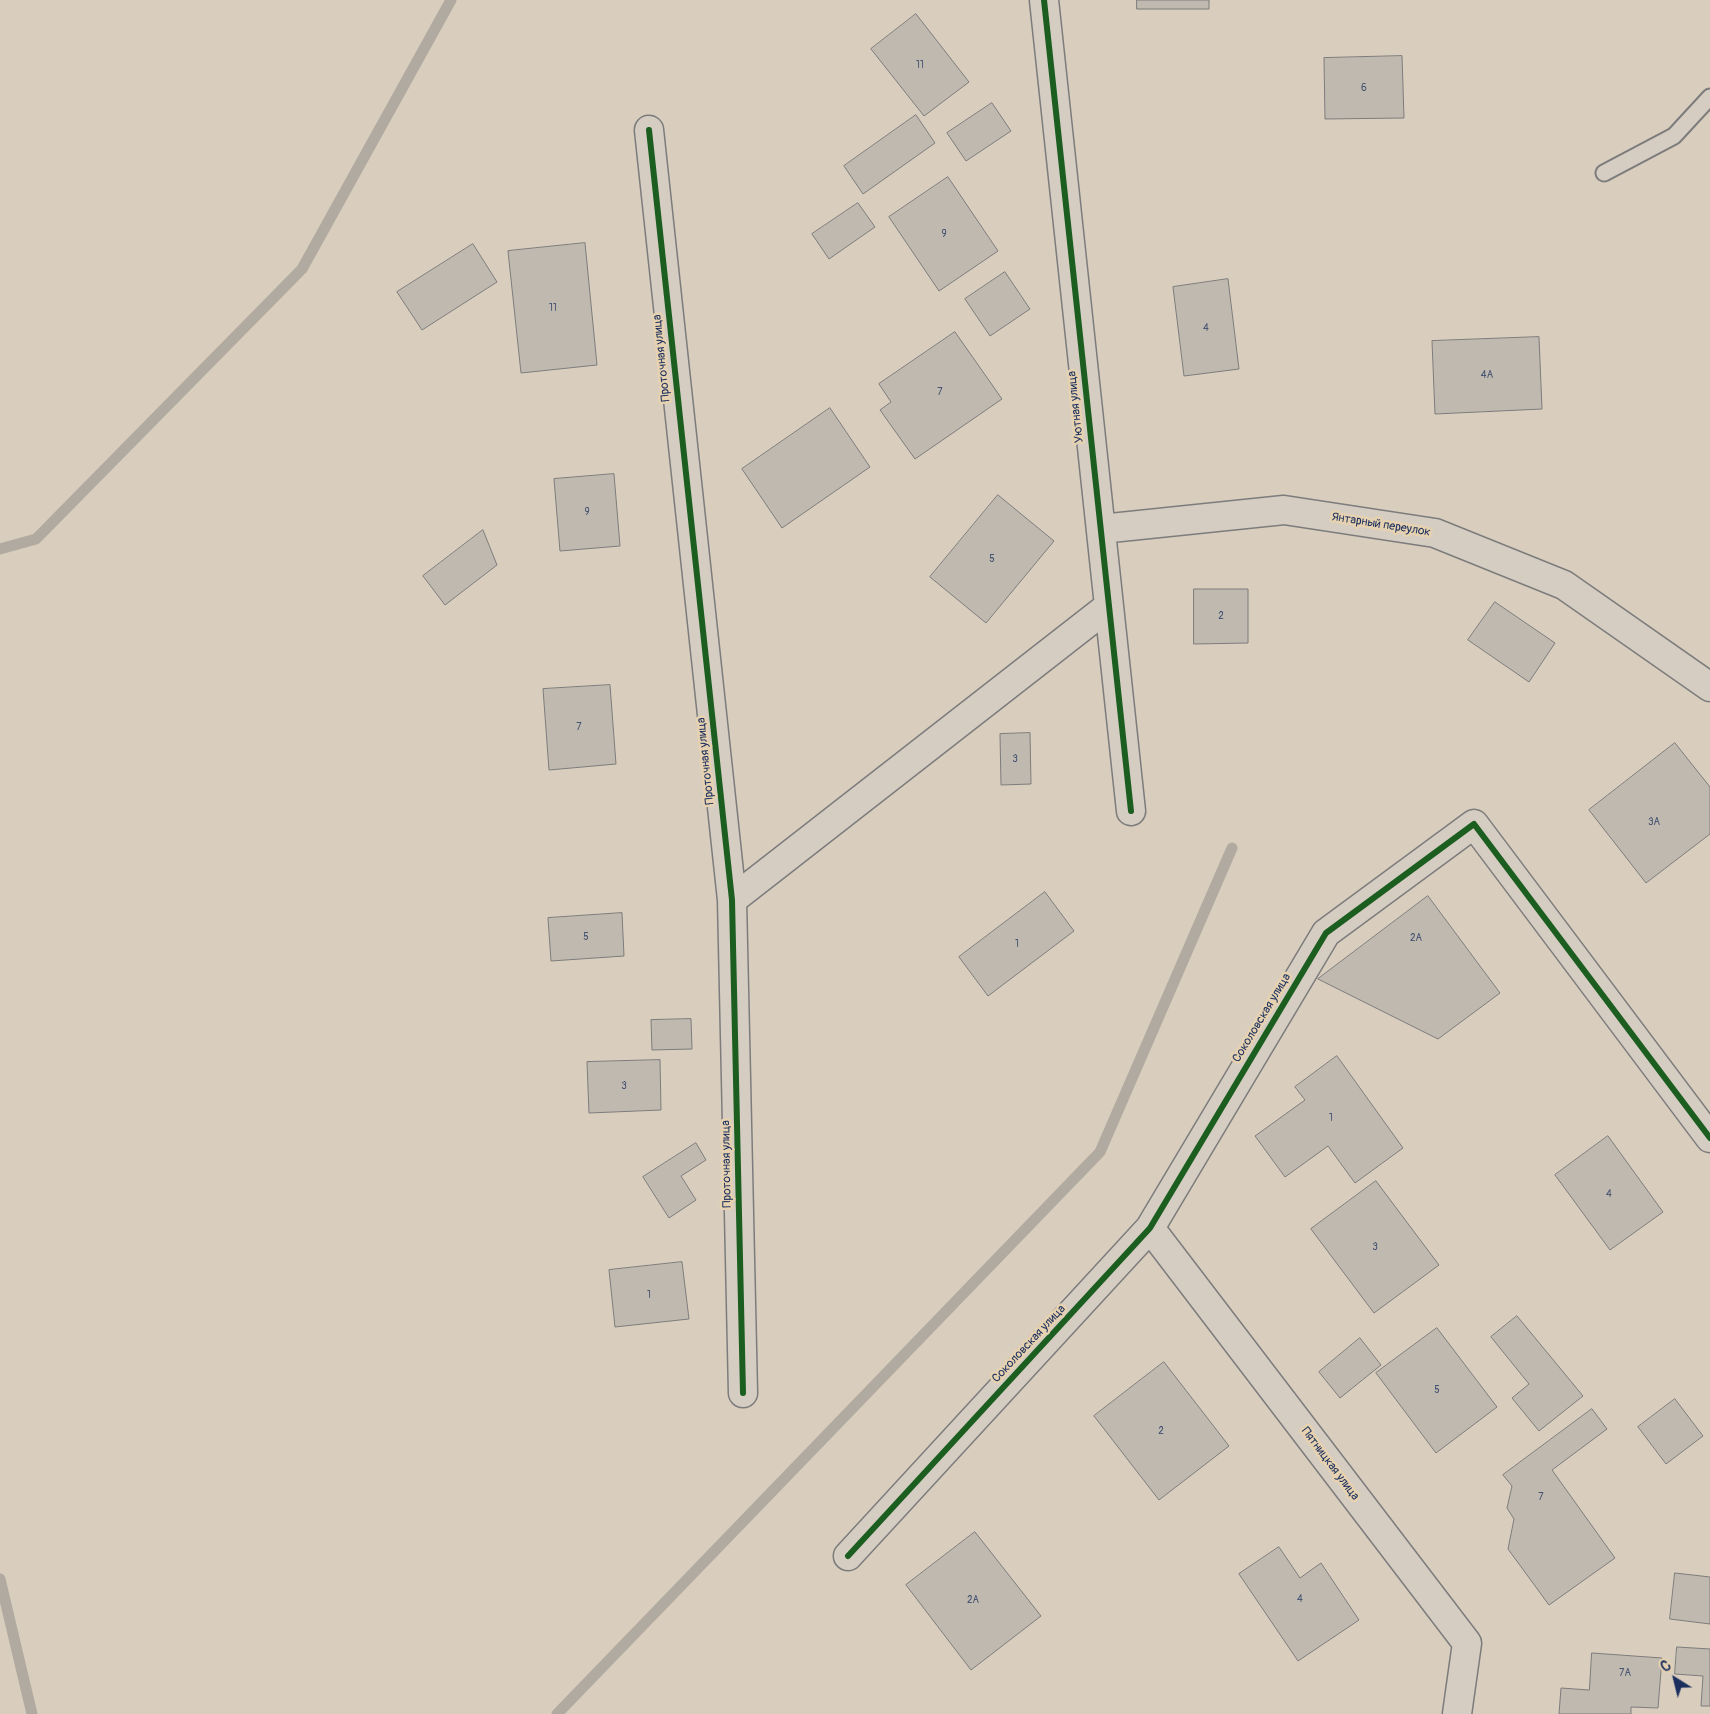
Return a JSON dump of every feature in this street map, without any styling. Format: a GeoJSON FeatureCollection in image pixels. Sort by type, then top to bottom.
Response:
{"type":"FeatureCollection","features":[{"type":"Feature","properties":{"kind":"street","name":"Уютная улица"},"geometry":{"type":"LineString","coordinates":[[1044,0],[1131,811]]}},
{"type":"Feature","properties":{"kind":"street","name":"Проточная улица"},"geometry":{"type":"LineString","coordinates":[[649,130],[732,900],[743,1393]]}},
{"type":"Feature","properties":{"kind":"street","name":"Янтарный переулок"},"geometry":{"type":"LineString","coordinates":[[1101,529],[1284,510],[1435,533],[1564,584],[1710,687]]}},
{"type":"Feature","properties":{"kind":"street"},"geometry":{"type":"LineString","coordinates":[[732,900],[1109,606]]}},
{"type":"Feature","properties":{"kind":"street","name":"Соколовская улица"},"geometry":{"type":"LineString","coordinates":[[848,1556],[1150,1228],[1326,933],[1474,824],[1710,1138]]}},
{"type":"Feature","properties":{"kind":"street","name":"Пятницкая улица"},"geometry":{"type":"LineString","coordinates":[[1150,1228],[1467,1643],[1457,1714]]}},
{"type":"Feature","properties":{"kind":"lane"},"geometry":{"type":"LineString","coordinates":[[1604,173],[1674,136],[1710,97]]}},
{"type":"Feature","properties":{"kind":"building"},"geometry":{"type":"Polygon","coordinates":[[[1137,0],[1209,0],[1209,9],[1137,9],[1137,0]]]}},
{"type":"Feature","properties":{"kind":"building"},"geometry":{"type":"Polygon","coordinates":[[[916,14],[969,82],[924,116],[871,49],[916,14]]]}},
{"type":"Feature","properties":{"kind":"building"},"geometry":{"type":"Polygon","coordinates":[[[1402,56],[1404,118],[1325,119],[1324,58],[1402,56]]]}},
{"type":"Feature","properties":{"kind":"building"},"geometry":{"type":"Polygon","coordinates":[[[992,103],[1011,131],[966,161],[947,133],[992,103]]]}},
{"type":"Feature","properties":{"kind":"building"},"geometry":{"type":"Polygon","coordinates":[[[916,115],[935,143],[863,194],[844,166],[916,115]]]}},
{"type":"Feature","properties":{"kind":"building"},"geometry":{"type":"Polygon","coordinates":[[[948,177],[998,251],[939,291],[889,217],[948,177]]]}},
{"type":"Feature","properties":{"kind":"building"},"geometry":{"type":"Polygon","coordinates":[[[858,203],[875,227],[829,259],[812,234],[858,203]]]}},
{"type":"Feature","properties":{"kind":"building"},"geometry":{"type":"Polygon","coordinates":[[[585,243],[597,365],[521,373],[508,251],[585,243]]]}},
{"type":"Feature","properties":{"kind":"building"},"geometry":{"type":"Polygon","coordinates":[[[473,244],[497,282],[422,330],[397,292],[473,244]]]}},
{"type":"Feature","properties":{"kind":"building"},"geometry":{"type":"Polygon","coordinates":[[[1005,272],[1030,309],[990,336],[965,299],[1005,272]]]}},
{"type":"Feature","properties":{"kind":"building"},"geometry":{"type":"Polygon","coordinates":[[[1228,279],[1239,369],[1184,376],[1173,287],[1228,279]]]}},
{"type":"Feature","properties":{"kind":"building"},"geometry":{"type":"Polygon","coordinates":[[[955,332],[1002,399],[915,459],[880,410],[891,402],[879,384],[955,332]]]}},
{"type":"Feature","properties":{"kind":"building"},"geometry":{"type":"Polygon","coordinates":[[[1539,337],[1542,409],[1435,414],[1432,341],[1539,337]]]}},
{"type":"Feature","properties":{"kind":"building"},"geometry":{"type":"Polygon","coordinates":[[[830,408],[870,467],[782,528],[742,469],[830,408]]]}},
{"type":"Feature","properties":{"kind":"building"},"geometry":{"type":"Polygon","coordinates":[[[614,474],[620,546],[560,551],[554,479],[614,474]]]}},
{"type":"Feature","properties":{"kind":"building"},"geometry":{"type":"Polygon","coordinates":[[[998,495],[1054,541],[986,623],[930,577],[998,495]]]}},
{"type":"Feature","properties":{"kind":"building"},"geometry":{"type":"Polygon","coordinates":[[[483,530],[497,565],[445,605],[423,576],[483,530]]]}},
{"type":"Feature","properties":{"kind":"building"},"geometry":{"type":"Polygon","coordinates":[[[1194,589],[1248,589],[1248,643],[1194,644],[1194,589]]]}},
{"type":"Feature","properties":{"kind":"building"},"geometry":{"type":"Polygon","coordinates":[[[1495,602],[1555,643],[1529,682],[1468,640],[1495,602]]]}},
{"type":"Feature","properties":{"kind":"building"},"geometry":{"type":"Polygon","coordinates":[[[610,685],[616,764],[549,770],[543,689],[610,685]]]}},
{"type":"Feature","properties":{"kind":"building"},"geometry":{"type":"Polygon","coordinates":[[[1030,733],[1031,784],[1001,785],[1000,734],[1030,733]]]}},
{"type":"Feature","properties":{"kind":"building"},"geometry":{"type":"Polygon","coordinates":[[[1675,743],[1710,787],[1710,834],[1646,883],[1589,810],[1675,743]]]}},
{"type":"Feature","properties":{"kind":"building"},"geometry":{"type":"Polygon","coordinates":[[[1045,892],[1074,931],[988,996],[959,957],[1045,892]]]}},
{"type":"Feature","properties":{"kind":"building"},"geometry":{"type":"Polygon","coordinates":[[[1428,896],[1500,993],[1438,1039],[1318,979],[1428,896]]]}},
{"type":"Feature","properties":{"kind":"building"},"geometry":{"type":"Polygon","coordinates":[[[622,913],[624,956],[551,961],[548,918],[622,913]]]}},
{"type":"Feature","properties":{"kind":"building"},"geometry":{"type":"Polygon","coordinates":[[[691,1019],[692,1049],[652,1050],[651,1020],[691,1019]]]}},
{"type":"Feature","properties":{"kind":"building"},"geometry":{"type":"Polygon","coordinates":[[[1337,1056],[1403,1148],[1355,1183],[1328,1146],[1285,1177],[1255,1136],[1305,1100],[1295,1087],[1337,1056]]]}},
{"type":"Feature","properties":{"kind":"building"},"geometry":{"type":"Polygon","coordinates":[[[660,1060],[661,1110],[589,1113],[587,1062],[660,1060]]]}},
{"type":"Feature","properties":{"kind":"building"},"geometry":{"type":"Polygon","coordinates":[[[1608,1136],[1663,1212],[1610,1250],[1555,1175],[1608,1136]]]}},
{"type":"Feature","properties":{"kind":"building"},"geometry":{"type":"Polygon","coordinates":[[[696,1143],[706,1160],[681,1176],[696,1200],[669,1218],[643,1177],[696,1143]]]}},
{"type":"Feature","properties":{"kind":"building"},"geometry":{"type":"Polygon","coordinates":[[[1376,1181],[1439,1265],[1374,1313],[1311,1229],[1376,1181]]]}},
{"type":"Feature","properties":{"kind":"building"},"geometry":{"type":"Polygon","coordinates":[[[682,1262],[689,1319],[615,1327],[609,1270],[682,1262]]]}},
{"type":"Feature","properties":{"kind":"building"},"geometry":{"type":"Polygon","coordinates":[[[1517,1316],[1583,1396],[1539,1431],[1512,1398],[1529,1384],[1491,1337],[1517,1316]]]}},
{"type":"Feature","properties":{"kind":"building"},"geometry":{"type":"Polygon","coordinates":[[[1437,1328],[1497,1407],[1436,1453],[1376,1373],[1437,1328]]]}},
{"type":"Feature","properties":{"kind":"building"},"geometry":{"type":"Polygon","coordinates":[[[1360,1338],[1381,1365],[1340,1398],[1319,1372],[1360,1338]]]}},
{"type":"Feature","properties":{"kind":"building"},"geometry":{"type":"Polygon","coordinates":[[[1164,1362],[1229,1446],[1159,1500],[1094,1416],[1164,1362]]]}},
{"type":"Feature","properties":{"kind":"building"},"geometry":{"type":"Polygon","coordinates":[[[1675,1399],[1703,1436],[1666,1464],[1638,1427],[1675,1399]]]}},
{"type":"Feature","properties":{"kind":"building"},"geometry":{"type":"Polygon","coordinates":[[[1592,1409],[1607,1429],[1552,1470],[1615,1558],[1549,1605],[1508,1549],[1514,1519],[1507,1508],[1512,1486],[1503,1475],[1592,1409]]]}},
{"type":"Feature","properties":{"kind":"building"},"geometry":{"type":"Polygon","coordinates":[[[975,1532],[1041,1616],[971,1670],[906,1585],[975,1532]]]}},
{"type":"Feature","properties":{"kind":"building"},"geometry":{"type":"Polygon","coordinates":[[[1279,1547],[1300,1578],[1321,1563],[1359,1620],[1298,1661],[1239,1574],[1279,1547]]]}},
{"type":"Feature","properties":{"kind":"building"},"geometry":{"type":"Polygon","coordinates":[[[1675,1573],[1710,1577],[1710,1624],[1670,1619],[1675,1573]]]}},
{"type":"Feature","properties":{"kind":"building"},"geometry":{"type":"Polygon","coordinates":[[[1677,1647],[1710,1649],[1710,1706],[1701,1706],[1703,1676],[1675,1674],[1677,1647]]]}},
{"type":"Feature","properties":{"kind":"building"},"geometry":{"type":"Polygon","coordinates":[[[1592,1653],[1662,1658],[1658,1708],[1631,1707],[1631,1714],[1559,1714],[1561,1688],[1589,1690],[1592,1653]]]}},
{"type":"Feature","properties":{"kind":"waterway"},"geometry":{"type":"LineString","coordinates":[[0,549],[36,539],[302,269],[451,0]]}},
{"type":"Feature","properties":{"kind":"waterway"},"geometry":{"type":"LineString","coordinates":[[557,1714],[1100,1152],[1232,848]]}},
{"type":"Feature","properties":{"kind":"waterway"},"geometry":{"type":"LineString","coordinates":[[0,1579],[32,1714]]}},
{"type":"Feature","properties":{"kind":"cycle path"},"geometry":{"type":"LineString","coordinates":[[1044,0],[1131,811]]}},
{"type":"Feature","properties":{"kind":"cycle path"},"geometry":{"type":"LineString","coordinates":[[649,130],[732,900],[743,1393]]}},
{"type":"Feature","properties":{"kind":"cycle path"},"geometry":{"type":"LineString","coordinates":[[848,1556],[1150,1228],[1326,933],[1474,824],[1710,1138]]}}]}
